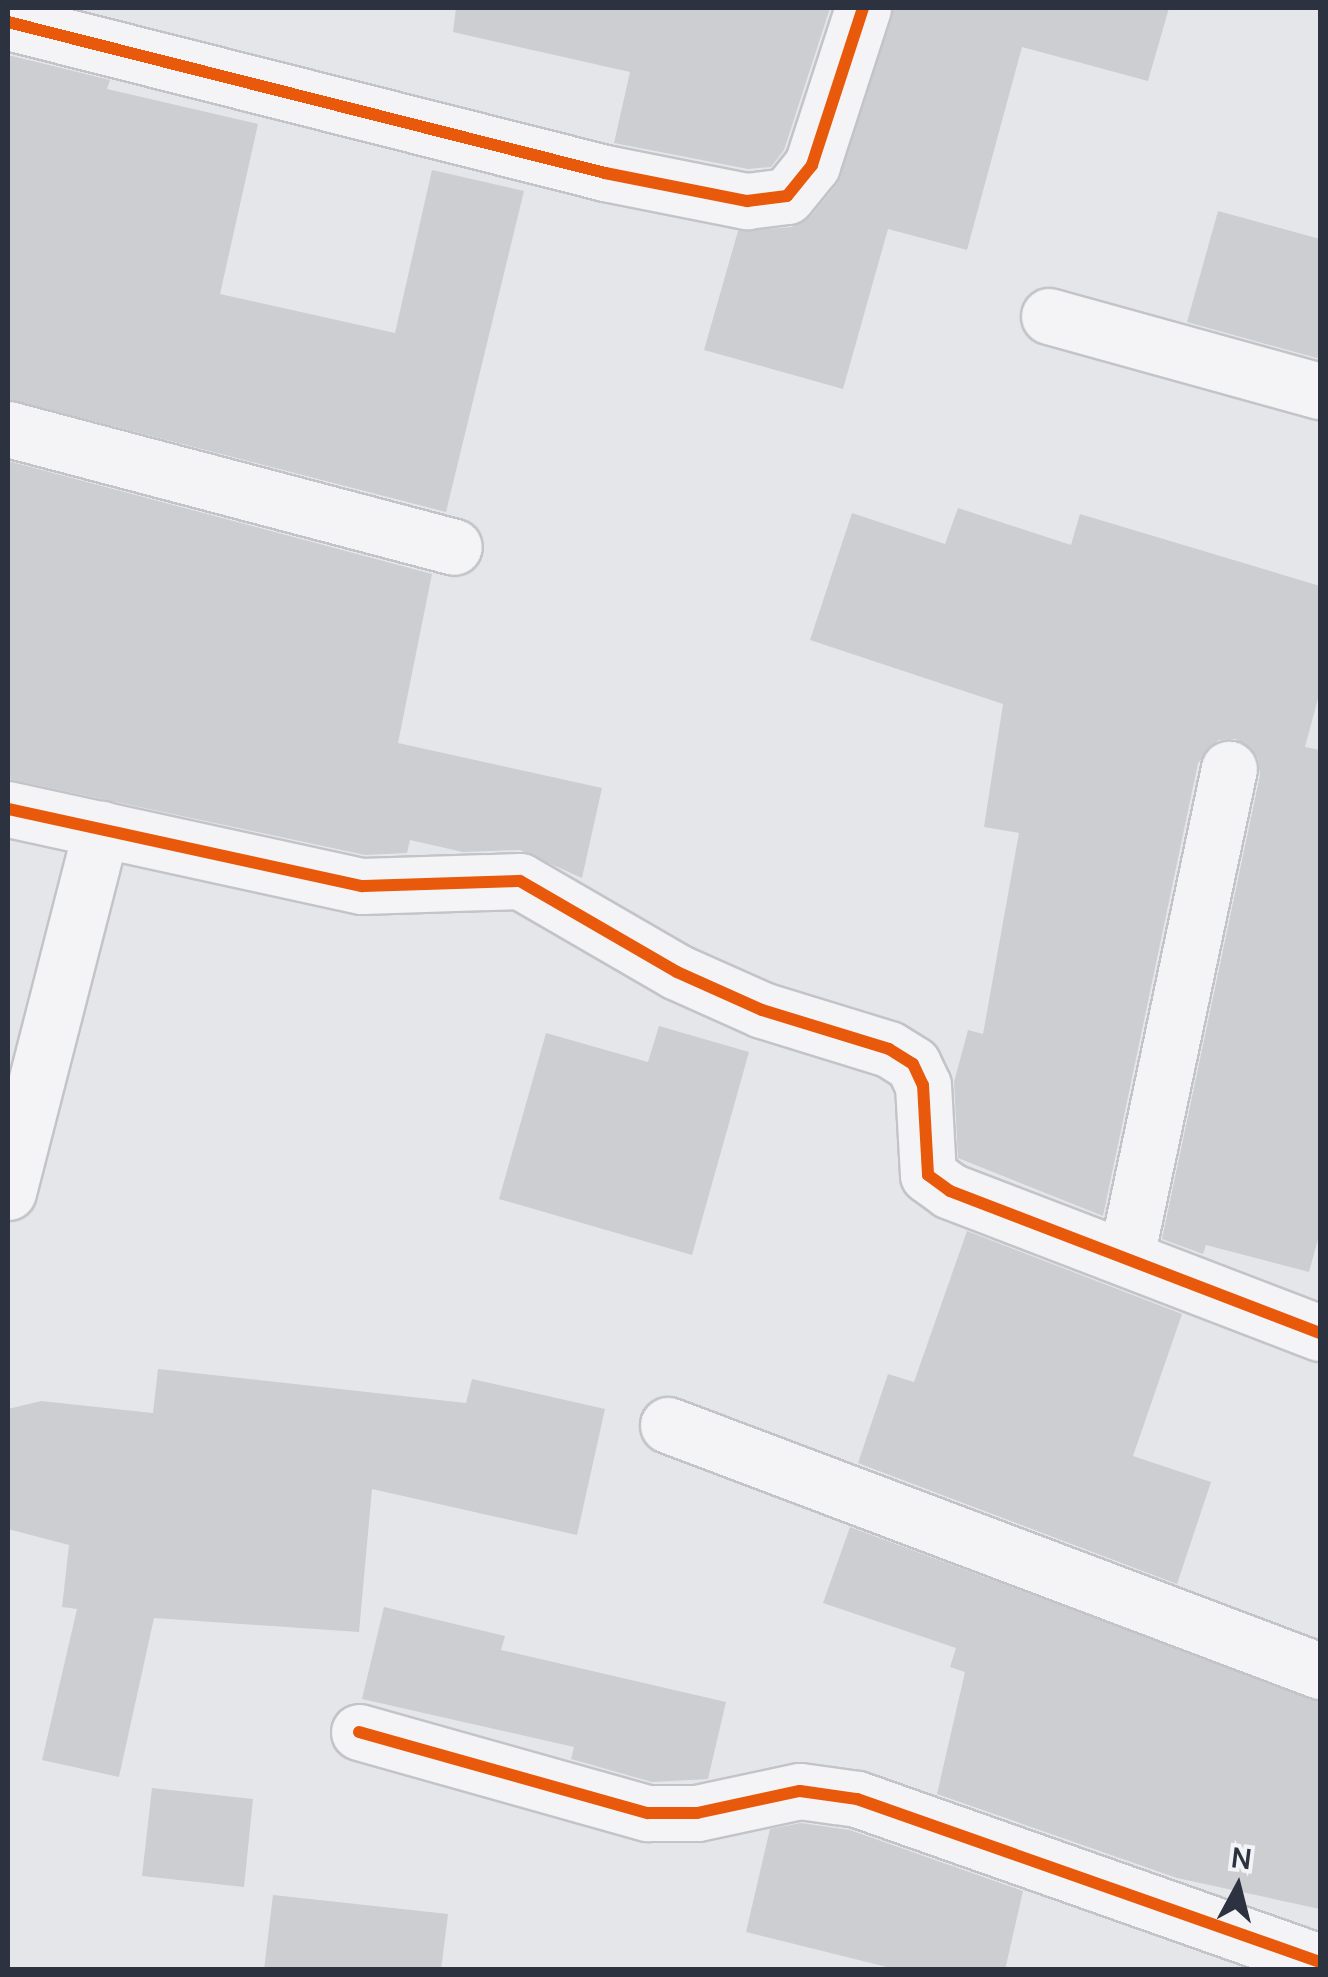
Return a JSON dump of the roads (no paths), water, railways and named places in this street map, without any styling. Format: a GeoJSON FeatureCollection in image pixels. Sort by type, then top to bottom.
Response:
{"type":"FeatureCollection","features":[{"type":"Feature","properties":{"kind":"street"},"geometry":{"type":"LineString","coordinates":[[8,22],[606,172],[747,201],[787,196],[812,165],[863,8]]}},
{"type":"Feature","properties":{"kind":"street"},"geometry":{"type":"LineString","coordinates":[[1049,316],[1320,391]]}},
{"type":"Feature","properties":{"kind":"street"},"geometry":{"type":"LineString","coordinates":[[8,428],[454,547]]}},
{"type":"Feature","properties":{"kind":"street"},"geometry":{"type":"LineString","coordinates":[[1126,1257],[1229,769]]}},
{"type":"Feature","properties":{"kind":"street"},"geometry":{"type":"LineString","coordinates":[[8,808],[362,886],[520,881],[677,972],[762,1010],[889,1048],[912,1064],[923,1085],[928,1175],[950,1192],[1320,1333]]}},
{"type":"Feature","properties":{"kind":"street"},"geometry":{"type":"LineString","coordinates":[[8,1192],[102,828]]}},
{"type":"Feature","properties":{"kind":"street"},"geometry":{"type":"LineString","coordinates":[[668,1425],[1320,1671]]}},
{"type":"Feature","properties":{"kind":"street"},"geometry":{"type":"LineString","coordinates":[[359,1732],[648,1813],[697,1813],[800,1791],[856,1800],[1320,1962]]}}]}
